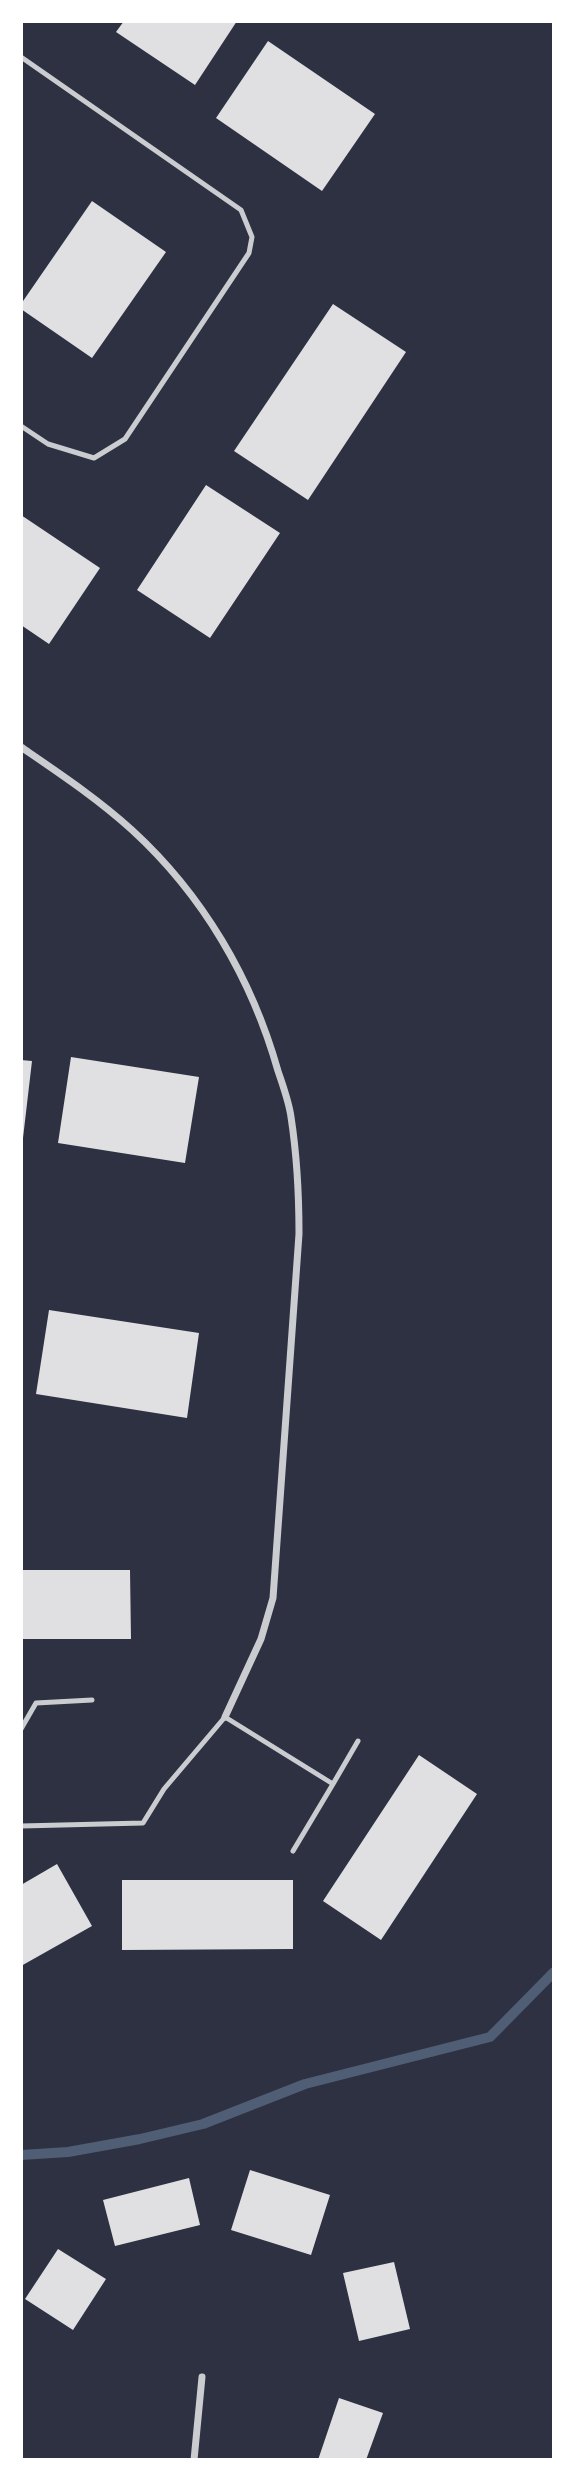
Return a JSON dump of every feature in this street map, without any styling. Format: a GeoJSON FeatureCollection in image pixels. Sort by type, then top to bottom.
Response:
{"type":"FeatureCollection","features":[{"type":"Feature","properties":{"kind":"street"},"geometry":{"type":"LineString","coordinates":[[21,747],[77,786],[131,829],[177,877],[202,910],[248,986],[272,1049],[291,1115],[299,1196],[299,1234],[273,1598],[261,1639],[225,1717]]}},
{"type":"Feature","properties":{"kind":"street"},"geometry":{"type":"LineString","coordinates":[[194,2460],[202,2376]]}},
{"type":"Feature","properties":{"kind":"lane"},"geometry":{"type":"LineString","coordinates":[[21,57],[241,210],[252,237],[249,253],[125,439],[94,458],[48,444],[21,426]]}},
{"type":"Feature","properties":{"kind":"lane"},"geometry":{"type":"LineString","coordinates":[[21,1729],[36,1703],[92,1700]]}},
{"type":"Feature","properties":{"kind":"lane"},"geometry":{"type":"LineString","coordinates":[[21,1826],[142,1823],[164,1789],[225,1717],[333,1784]]}},
{"type":"Feature","properties":{"kind":"lane"},"geometry":{"type":"LineString","coordinates":[[293,1851],[358,1741]]}},
{"type":"Feature","properties":{"kind":"building"},"geometry":{"type":"Polygon","coordinates":[[[124,21],[237,21],[195,85],[116,32],[124,21]]]}},
{"type":"Feature","properties":{"kind":"building"},"geometry":{"type":"Polygon","coordinates":[[[268,41],[375,114],[322,191],[216,118],[268,41]]]}},
{"type":"Feature","properties":{"kind":"building"},"geometry":{"type":"Polygon","coordinates":[[[92,201],[166,252],[92,358],[21,309],[21,304],[92,201]]]}},
{"type":"Feature","properties":{"kind":"building"},"geometry":{"type":"Polygon","coordinates":[[[333,304],[406,352],[308,500],[234,451],[333,304]]]}},
{"type":"Feature","properties":{"kind":"building"},"geometry":{"type":"Polygon","coordinates":[[[206,485],[280,533],[210,638],[137,590],[206,485]]]}},
{"type":"Feature","properties":{"kind":"building"},"geometry":{"type":"Polygon","coordinates":[[[21,515],[100,568],[49,644],[21,625],[21,515]]]}},
{"type":"Feature","properties":{"kind":"building"},"geometry":{"type":"Polygon","coordinates":[[[71,1057],[199,1077],[185,1163],[58,1143],[71,1057]]]}},
{"type":"Feature","properties":{"kind":"building"},"geometry":{"type":"Polygon","coordinates":[[[21,1060],[32,1061],[23,1138],[21,1138],[21,1060]]]}},
{"type":"Feature","properties":{"kind":"building"},"geometry":{"type":"Polygon","coordinates":[[[49,1310],[199,1333],[187,1418],[36,1394],[49,1310]]]}},
{"type":"Feature","properties":{"kind":"building"},"geometry":{"type":"Polygon","coordinates":[[[21,1570],[130,1570],[131,1639],[21,1639],[21,1570]]]}},
{"type":"Feature","properties":{"kind":"building"},"geometry":{"type":"Polygon","coordinates":[[[419,1755],[477,1794],[381,1940],[323,1901],[419,1755]]]}},
{"type":"Feature","properties":{"kind":"building"},"geometry":{"type":"Polygon","coordinates":[[[57,1864],[92,1926],[21,1966],[21,1885],[57,1864]]]}},
{"type":"Feature","properties":{"kind":"building"},"geometry":{"type":"Polygon","coordinates":[[[122,1880],[293,1880],[293,1949],[122,1950],[122,1880]]]}},
{"type":"Feature","properties":{"kind":"building"},"geometry":{"type":"Polygon","coordinates":[[[250,2170],[330,2195],[311,2255],[231,2230],[250,2170]]]}},
{"type":"Feature","properties":{"kind":"building"},"geometry":{"type":"Polygon","coordinates":[[[189,2178],[200,2225],[115,2246],[103,2200],[189,2178]]]}},
{"type":"Feature","properties":{"kind":"building"},"geometry":{"type":"Polygon","coordinates":[[[58,2249],[106,2279],[73,2330],[25,2299],[58,2249]]]}},
{"type":"Feature","properties":{"kind":"building"},"geometry":{"type":"Polygon","coordinates":[[[394,2262],[410,2329],[359,2341],[343,2273],[394,2262]]]}},
{"type":"Feature","properties":{"kind":"building"},"geometry":{"type":"Polygon","coordinates":[[[339,2398],[383,2413],[366,2460],[318,2460],[339,2398]]]}},
{"type":"Feature","properties":{"kind":"waterway"},"geometry":{"type":"LineString","coordinates":[[21,2155],[68,2152],[203,2124],[305,2084],[490,2037],[554,1972]]}}]}
